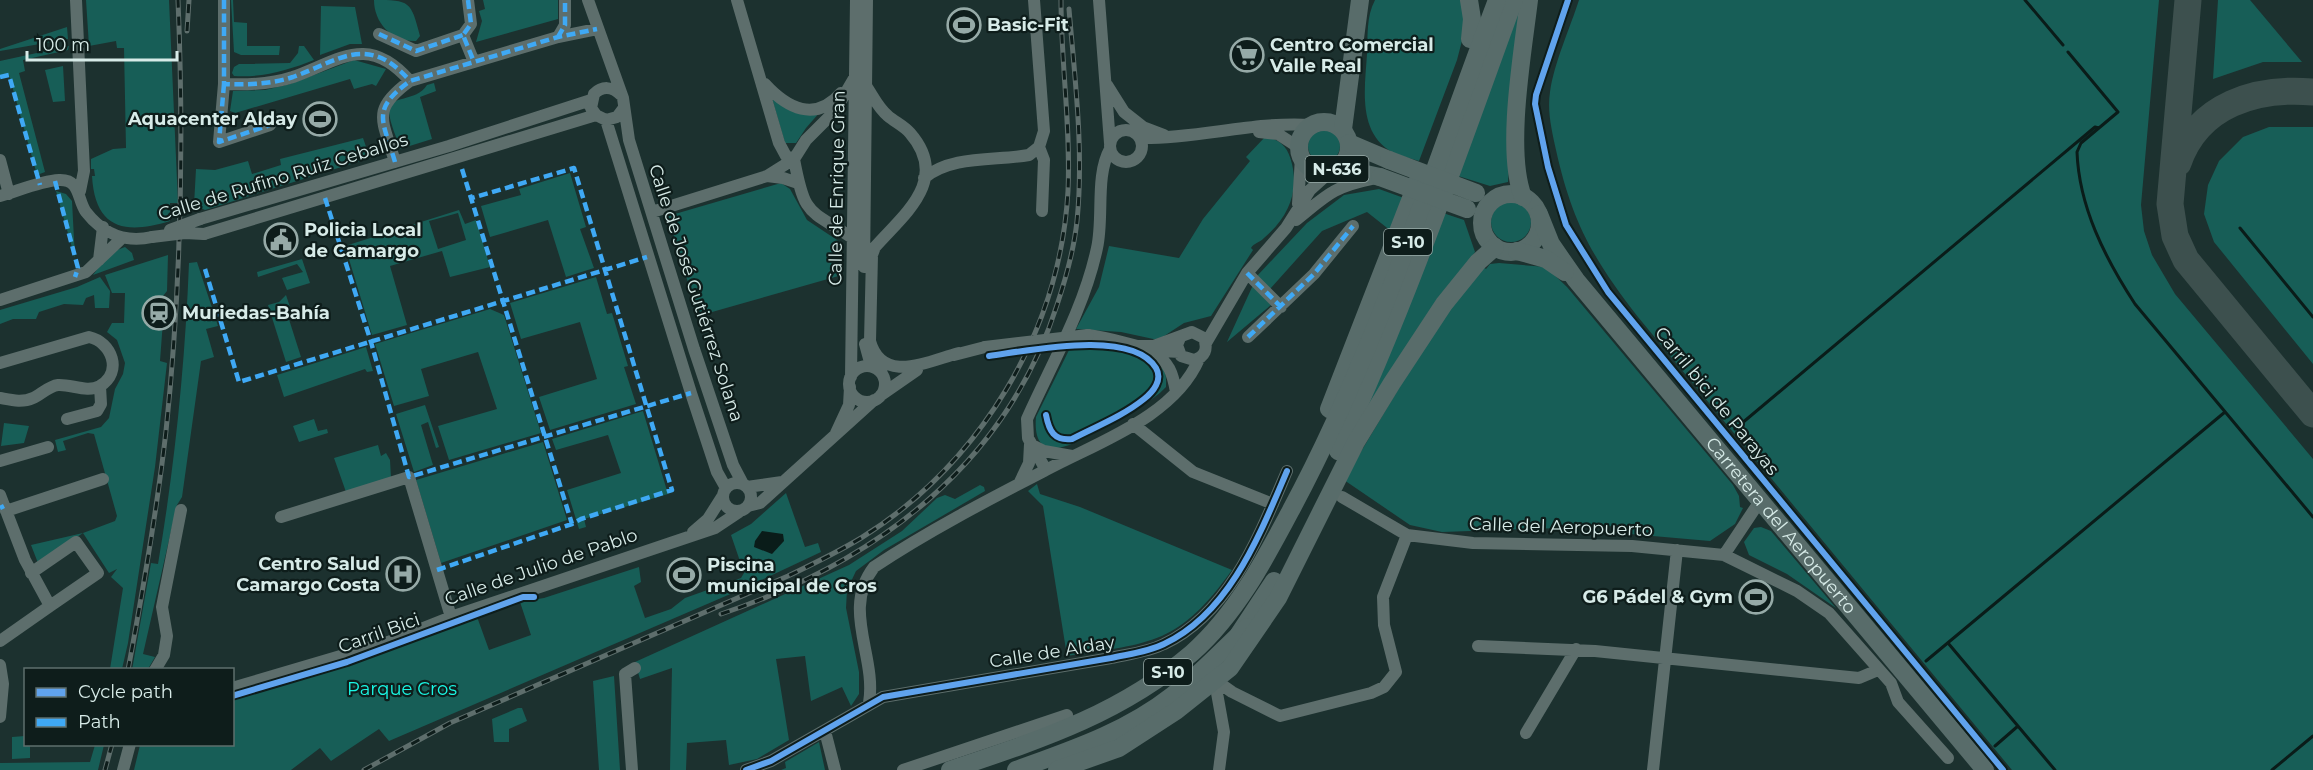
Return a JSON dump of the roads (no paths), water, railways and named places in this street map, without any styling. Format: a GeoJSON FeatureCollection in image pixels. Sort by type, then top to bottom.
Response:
{"type":"FeatureCollection","features":[{"type":"Feature","properties":{"kind":"highway"},"geometry":{"type":"LineString","coordinates":[[1346,136],[1351,64],[1360,0]]}},
{"type":"Feature","properties":{"kind":"highway"},"geometry":{"type":"LineString","coordinates":[[1469,0],[1473,19],[1470,39]]}},
{"type":"Feature","properties":{"kind":"highway"},"geometry":{"type":"LineString","coordinates":[[1307,480],[1312,454],[1351,347],[1484,0]]}},
{"type":"Feature","properties":{"kind":"highway","name":"S-10"},"geometry":{"type":"LineString","coordinates":[[950,770],[1085,722],[1125,702],[1193,652],[1236,604],[1260,569],[1307,480],[1360,365],[1411,236],[1497,0]]}},
{"type":"Feature","properties":{"kind":"highway","name":"S-10"},"geometry":{"type":"LineString","coordinates":[[1016,770],[1095,742],[1172,697],[1203,671],[1239,634],[1262,601],[1293,545],[1359,406],[1425,241],[1514,0]]}},
{"type":"Feature","properties":{"kind":"highway"},"geometry":{"type":"LineString","coordinates":[[1495,199],[1475,214],[1486,237],[1496,247],[1517,251],[1528,246],[1536,238],[1540,226],[1539,214],[1533,204],[1523,197],[1515,165],[1519,84],[1529,0]]}},
{"type":"Feature","properties":{"kind":"highway"},"geometry":{"type":"LineString","coordinates":[[1315,123],[1336,98],[1351,64]]}},
{"type":"Feature","properties":{"kind":"highway","name":"N-636"},"geometry":{"type":"LineString","coordinates":[[1475,214],[1380,177],[1334,170],[1313,170],[1299,152],[1300,136],[1315,123],[1332,122],[1346,136],[1389,160],[1495,199],[1509,194],[1523,197]]}},
{"type":"Feature","properties":{"kind":"highway","name":"N-636"},"geometry":{"type":"LineString","coordinates":[[1334,170],[1346,159],[1346,136]]}},
{"type":"Feature","properties":{"kind":"highway","name":"Carretera del Aeropuerto"},"geometry":{"type":"LineString","coordinates":[[1539,214],[1551,244],[1576,280],[1985,770]]}},
{"type":"Feature","properties":{"kind":"highway"},"geometry":{"type":"LineString","coordinates":[[1057,770],[1119,748],[1218,682],[1230,668],[1265,620],[1356,442],[1392,383],[1457,287],[1478,262],[1496,247]]}},
{"type":"Feature","properties":{"kind":"highway","name":"Carretera del Aeropuerto"},"geometry":{"type":"LineString","coordinates":[[1517,251],[1546,259],[1576,280]]}},
{"type":"Feature","properties":{"kind":"highway"},"geometry":{"type":"LineString","coordinates":[[1239,634],[1259,616],[1290,571]]}},
{"type":"Feature","properties":{"kind":"street"},"geometry":{"type":"LineString","coordinates":[[76,0],[84,171],[80,191],[85,211],[122,239],[136,241],[152,237]]}},
{"type":"Feature","properties":{"kind":"street"},"geometry":{"type":"LineString","coordinates":[[224,0],[224,84],[219,142],[270,125]]}},
{"type":"Feature","properties":{"kind":"street"},"geometry":{"type":"LineString","coordinates":[[379,34],[416,51],[463,35],[471,24],[468,0]]}},
{"type":"Feature","properties":{"kind":"street"},"geometry":{"type":"LineString","coordinates":[[558,37],[565,25],[565,0]]}},
{"type":"Feature","properties":{"kind":"street","name":"Calle de José Gutiérrez Solana"},"geometry":{"type":"LineString","coordinates":[[588,0],[621,94],[629,140],[701,370],[733,465],[745,486]]}},
{"type":"Feature","properties":{"kind":"street"},"geometry":{"type":"LineString","coordinates":[[737,0],[762,80],[778,143],[786,156],[794,159]]}},
{"type":"Feature","properties":{"kind":"street","name":"Calle de Enrique Gran"},"geometry":{"type":"LineString","coordinates":[[850,382],[856,0]]}},
{"type":"Feature","properties":{"kind":"street","name":"Calle de Enrique Gran"},"geometry":{"type":"LineString","coordinates":[[867,0],[863,338],[876,369]]}},
{"type":"Feature","properties":{"kind":"street"},"geometry":{"type":"LineString","coordinates":[[924,178],[933,170],[950,164],[1029,155],[1039,147],[1044,132],[1034,0]]}},
{"type":"Feature","properties":{"kind":"street"},"geometry":{"type":"LineString","coordinates":[[1099,0],[1107,98],[1105,108],[1110,146],[1114,157],[1121,162]]}},
{"type":"Feature","properties":{"kind":"street"},"geometry":{"type":"LineString","coordinates":[[395,162],[384,123],[383,105],[390,95],[410,81],[558,37],[597,29]]}},
{"type":"Feature","properties":{"kind":"street"},"geometry":{"type":"LineString","coordinates":[[463,35],[474,62]]}},
{"type":"Feature","properties":{"kind":"street"},"geometry":{"type":"LineString","coordinates":[[224,84],[278,81],[350,53],[376,57],[391,64],[410,81]]}},
{"type":"Feature","properties":{"kind":"street"},"geometry":{"type":"LineString","coordinates":[[606,88],[609,64]]}},
{"type":"Feature","properties":{"kind":"street"},"geometry":{"type":"LineString","coordinates":[[762,80],[784,101],[794,107],[818,110],[832,102],[856,75]]}},
{"type":"Feature","properties":{"kind":"street"},"geometry":{"type":"LineString","coordinates":[[652,212],[771,173],[794,159],[806,140],[835,111],[856,75]]}},
{"type":"Feature","properties":{"kind":"street"},"geometry":{"type":"LineString","coordinates":[[1106,83],[1124,112],[1143,127],[1167,138]]}},
{"type":"Feature","properties":{"kind":"street"},"geometry":{"type":"LineString","coordinates":[[866,86],[886,115],[910,132],[923,157],[924,178]]}},
{"type":"Feature","properties":{"kind":"street"},"geometry":{"type":"LineString","coordinates":[[591,100],[597,91],[606,88],[621,94]]}},
{"type":"Feature","properties":{"kind":"street"},"geometry":{"type":"LineString","coordinates":[[1107,98],[1112,110],[1142,144]]}},
{"type":"Feature","properties":{"kind":"street","name":"Calle de José Gutiérrez Solana"},"geometry":{"type":"LineString","coordinates":[[591,100],[591,108],[601,118],[724,493]]}},
{"type":"Feature","properties":{"kind":"street","name":"Calle de Rufino Ruiz Ceballos"},"geometry":{"type":"LineString","coordinates":[[152,237],[218,213],[395,162],[591,100]]}},
{"type":"Feature","properties":{"kind":"street"},"geometry":{"type":"LineString","coordinates":[[601,118],[617,117],[623,109]]}},
{"type":"Feature","properties":{"kind":"street","name":"Calle de Rufino Ruiz Ceballos"},"geometry":{"type":"LineString","coordinates":[[152,237],[185,233],[204,234],[224,230],[601,118]]}},
{"type":"Feature","properties":{"kind":"street"},"geometry":{"type":"LineString","coordinates":[[1142,144],[1237,128],[1315,123]]}},
{"type":"Feature","properties":{"kind":"street"},"geometry":{"type":"LineString","coordinates":[[1019,484],[1029,463],[1030,444],[1026,419],[1084,294],[1098,247],[1103,162],[1119,131],[1129,130]]}},
{"type":"Feature","properties":{"kind":"street"},"geometry":{"type":"LineString","coordinates":[[1204,134],[1238,135],[1267,132],[1284,136],[1299,152],[1300,190],[1296,214]]}},
{"type":"Feature","properties":{"kind":"street"},"geometry":{"type":"LineString","coordinates":[[771,173],[778,143]]}},
{"type":"Feature","properties":{"kind":"street"},"geometry":{"type":"LineString","coordinates":[[1103,185],[1121,162],[1137,159],[1142,144]]}},
{"type":"Feature","properties":{"kind":"street"},"geometry":{"type":"LineString","coordinates":[[1039,147],[1044,160],[1042,211]]}},
{"type":"Feature","properties":{"kind":"street"},"geometry":{"type":"LineString","coordinates":[[68,182],[76,172],[82,156]]}},
{"type":"Feature","properties":{"kind":"street"},"geometry":{"type":"LineString","coordinates":[[923,157],[950,164]]}},
{"type":"Feature","properties":{"kind":"street"},"geometry":{"type":"LineString","coordinates":[[794,159],[800,194],[810,211],[854,239]]}},
{"type":"Feature","properties":{"kind":"street"},"geometry":{"type":"LineString","coordinates":[[0,160],[4,195],[60,180],[68,182],[80,191]]}},
{"type":"Feature","properties":{"kind":"street"},"geometry":{"type":"LineString","coordinates":[[869,703],[873,684],[859,598],[868,574],[887,558],[1019,484],[1133,424],[1176,392],[1193,373],[1205,352],[1206,343],[1225,315],[1247,273],[1286,228],[1310,190],[1334,170]]}},
{"type":"Feature","properties":{"kind":"street"},"geometry":{"type":"LineString","coordinates":[[771,173],[798,183]]}},
{"type":"Feature","properties":{"kind":"street"},"geometry":{"type":"LineString","coordinates":[[1286,228],[1331,191],[1348,184],[1380,177]]}},
{"type":"Feature","properties":{"kind":"street","name":"Calle de Enrique Gran"},"geometry":{"type":"LineString","coordinates":[[873,351],[870,341],[872,255],[882,239],[914,206],[924,178]]}},
{"type":"Feature","properties":{"kind":"street"},"geometry":{"type":"LineString","coordinates":[[324,183],[329,197]]}},
{"type":"Feature","properties":{"kind":"street"},"geometry":{"type":"LineString","coordinates":[[218,213],[224,230]]}},
{"type":"Feature","properties":{"kind":"street"},"geometry":{"type":"LineString","coordinates":[[1248,337],[1314,274],[1353,226]]}},
{"type":"Feature","properties":{"kind":"street"},"geometry":{"type":"LineString","coordinates":[[99,260],[104,227]]}},
{"type":"Feature","properties":{"kind":"street"},"geometry":{"type":"LineString","coordinates":[[0,300],[86,272],[122,239]]}},
{"type":"Feature","properties":{"kind":"street"},"geometry":{"type":"LineString","coordinates":[[1247,273],[1281,307]]}},
{"type":"Feature","properties":{"kind":"street"},"geometry":{"type":"LineString","coordinates":[[1176,392],[1182,355],[1180,338],[1187,332],[1197,332],[1225,315]]}},
{"type":"Feature","properties":{"kind":"street"},"geometry":{"type":"LineString","coordinates":[[1197,332],[1206,343]]}},
{"type":"Feature","properties":{"kind":"street","name":"Calle de Julio de Pablo"},"geometry":{"type":"LineString","coordinates":[[873,351],[881,362],[893,367],[985,347],[1088,335],[1112,338],[1152,352],[1166,362],[1171,369],[1176,392]]}},
{"type":"Feature","properties":{"kind":"street","name":"Calle de Julio de Pablo"},"geometry":{"type":"LineString","coordinates":[[1138,346],[1154,346],[1180,338]]}},
{"type":"Feature","properties":{"kind":"street"},"geometry":{"type":"LineString","coordinates":[[0,363],[82,339],[96,339],[110,350],[113,358],[110,375],[100,386],[92,389],[56,385],[24,401],[0,398]]}},
{"type":"Feature","properties":{"kind":"street","name":"Calle de Julio de Pablo"},"geometry":{"type":"LineString","coordinates":[[1152,352],[1182,355]]}},
{"type":"Feature","properties":{"kind":"street","name":"Calle de Julio de Pablo"},"geometry":{"type":"LineString","coordinates":[[876,369],[897,374],[917,370],[959,353]]}},
{"type":"Feature","properties":{"kind":"street"},"geometry":{"type":"LineString","coordinates":[[1182,355],[1199,359]]}},
{"type":"Feature","properties":{"kind":"street"},"geometry":{"type":"LineString","coordinates":[[859,368],[876,369],[885,384],[878,397],[859,399],[850,382],[859,368]]}},
{"type":"Feature","properties":{"kind":"street","name":"Calle de Julio de Pablo"},"geometry":{"type":"LineString","coordinates":[[234,687],[345,656],[690,534],[715,528],[744,509],[760,503],[878,397],[917,370]]}},
{"type":"Feature","properties":{"kind":"street","name":"Calle de Julio de Pablo"},"geometry":{"type":"LineString","coordinates":[[835,434],[849,405],[850,382]]}},
{"type":"Feature","properties":{"kind":"street"},"geometry":{"type":"LineString","coordinates":[[67,419],[97,411],[101,404],[100,386]]}},
{"type":"Feature","properties":{"kind":"street"},"geometry":{"type":"LineString","coordinates":[[1133,424],[1193,472],[1273,504]]}},
{"type":"Feature","properties":{"kind":"street"},"geometry":{"type":"LineString","coordinates":[[1030,444],[1044,451],[1072,456]]}},
{"type":"Feature","properties":{"kind":"street"},"geometry":{"type":"LineString","coordinates":[[1030,444],[1046,470]]}},
{"type":"Feature","properties":{"kind":"street"},"geometry":{"type":"LineString","coordinates":[[0,461],[48,447]]}},
{"type":"Feature","properties":{"kind":"street","name":"Calle de Alday"},"geometry":{"type":"LineString","coordinates":[[746,770],[771,761],[869,703],[903,693],[1111,658],[1163,645],[1191,627],[1233,581],[1253,550],[1287,471]]}},
{"type":"Feature","properties":{"kind":"street"},"geometry":{"type":"LineString","coordinates":[[281,517],[409,477],[451,617]]}},
{"type":"Feature","properties":{"kind":"street"},"geometry":{"type":"LineString","coordinates":[[6,511],[103,479]]}},
{"type":"Feature","properties":{"kind":"street"},"geometry":{"type":"LineString","coordinates":[[745,486],[751,494],[744,509],[729,509],[724,493],[734,483],[745,486],[783,481]]}},
{"type":"Feature","properties":{"kind":"street","name":"Calle de Julio de Pablo"},"geometry":{"type":"LineString","coordinates":[[690,534],[708,519],[724,493]]}},
{"type":"Feature","properties":{"kind":"street"},"geometry":{"type":"LineString","coordinates":[[0,495],[31,573],[50,606]]}},
{"type":"Feature","properties":{"kind":"street","name":"Calle del Aeropuerto"},"geometry":{"type":"LineString","coordinates":[[1342,497],[1407,536],[1473,543],[1580,544],[1724,555]]}},
{"type":"Feature","properties":{"kind":"street"},"geometry":{"type":"LineString","coordinates":[[1760,501],[1724,555],[1797,591],[1829,613],[1895,689],[1898,702],[1948,758]]}},
{"type":"Feature","properties":{"kind":"street"},"geometry":{"type":"LineString","coordinates":[[156,668],[164,656],[167,636],[162,607],[181,510]]}},
{"type":"Feature","properties":{"kind":"street"},"geometry":{"type":"LineString","coordinates":[[1219,770],[1224,732],[1217,693],[1218,682],[1280,716],[1384,687],[1396,672],[1384,625],[1383,597],[1407,536]]}},
{"type":"Feature","properties":{"kind":"street"},"geometry":{"type":"LineString","coordinates":[[0,641],[98,573],[76,542],[31,573]]}},
{"type":"Feature","properties":{"kind":"street"},"geometry":{"type":"LineString","coordinates":[[1653,770],[1677,550]]}},
{"type":"Feature","properties":{"kind":"street"},"geometry":{"type":"LineString","coordinates":[[1478,646],[1576,650],[1858,678],[1878,670]]}},
{"type":"Feature","properties":{"kind":"street"},"geometry":{"type":"LineString","coordinates":[[1526,733],[1576,650]]}},
{"type":"Feature","properties":{"kind":"street"},"geometry":{"type":"LineString","coordinates":[[0,665],[3,699],[0,717]]}},
{"type":"Feature","properties":{"kind":"street"},"geometry":{"type":"LineString","coordinates":[[632,770],[625,674],[635,668]]}},
{"type":"Feature","properties":{"kind":"street"},"geometry":{"type":"LineString","coordinates":[[1187,702],[1204,700],[1220,704]]}},
{"type":"Feature","properties":{"kind":"street"},"geometry":{"type":"LineString","coordinates":[[903,770],[1067,715]]}},
{"type":"Feature","properties":{"kind":"street"},"geometry":{"type":"LineString","coordinates":[[825,731],[835,770]]}},
{"type":"Feature","properties":{"kind":"street"},"geometry":{"type":"LineString","coordinates":[[123,770],[129,746]]}},
{"type":"Feature","properties":{"kind":"water"},"geometry":{"type":"Polygon","coordinates":[[[762,531],[783,534],[784,541],[772,554],[754,547],[762,531]]]}},
{"type":"Feature","properties":{"kind":"waterway"},"geometry":{"type":"LineString","coordinates":[[2025,0],[2063,45]]}},
{"type":"Feature","properties":{"kind":"waterway"},"geometry":{"type":"LineString","coordinates":[[2068,52],[2118,112],[2081,143],[2077,152],[2088,212],[2114,269],[2135,304],[2313,517]]}},
{"type":"Feature","properties":{"kind":"waterway"},"geometry":{"type":"LineString","coordinates":[[1735,429],[2095,127],[2099,128]]}},
{"type":"Feature","properties":{"kind":"waterway"},"geometry":{"type":"LineString","coordinates":[[2240,228],[2313,317]]}},
{"type":"Feature","properties":{"kind":"waterway"},"geometry":{"type":"LineString","coordinates":[[1926,661],[2225,412]]}},
{"type":"Feature","properties":{"kind":"waterway"},"geometry":{"type":"LineString","coordinates":[[1948,643],[2055,770]]}},
{"type":"Feature","properties":{"kind":"waterway"},"geometry":{"type":"LineString","coordinates":[[1995,746],[2018,726]]}},
{"type":"Feature","properties":{"kind":"waterway"},"geometry":{"type":"LineString","coordinates":[[2272,770],[2313,736]]}},
{"type":"Feature","properties":{"kind":"railway"},"geometry":{"type":"LineString","coordinates":[[128,668],[158,491],[166,431],[175,324],[181,162],[178,0]]}},
{"type":"Feature","properties":{"kind":"railway"},"geometry":{"type":"LineString","coordinates":[[187,31],[189,0]]}},
{"type":"Feature","properties":{"kind":"railway"},"geometry":{"type":"LineString","coordinates":[[364,770],[450,723],[825,558],[861,538],[904,508],[942,472],[977,433],[1006,390],[1030,343],[1049,294],[1062,243],[1069,167],[1061,0]]}},
{"type":"Feature","properties":{"kind":"railway"},"geometry":{"type":"LineString","coordinates":[[721,614],[778,592],[832,566],[882,536],[928,500],[969,459],[1005,413],[1034,362],[1057,305],[1076,232],[1080,168],[1069,9]]}},
{"type":"Feature","properties":{"kind":"railway"},"geometry":{"type":"LineString","coordinates":[[105,770],[111,746]]}},
{"type":"Feature","properties":{"kind":"place","name":"Basic-Fit"},"geometry":{"type":"Point","coordinates":[964,25]}},
{"type":"Feature","properties":{"kind":"place","name":"Centro Comercial Valle Real"},"geometry":{"type":"Point","coordinates":[1247,55]}},
{"type":"Feature","properties":{"kind":"place","name":"Aquacenter Alday"},"geometry":{"type":"Point","coordinates":[320,119]}},
{"type":"Feature","properties":{"kind":"place","name":"Policia Local de Camargo"},"geometry":{"type":"Point","coordinates":[281,240]}},
{"type":"Feature","properties":{"kind":"place","name":"Muriedas-Bahía"},"geometry":{"type":"Point","coordinates":[159,313]}},
{"type":"Feature","properties":{"kind":"place","name":"Centro Salud Camargo Costa"},"geometry":{"type":"Point","coordinates":[403,574]}},
{"type":"Feature","properties":{"kind":"place","name":"Piscina municipal de Cros"},"geometry":{"type":"Point","coordinates":[684,575]}},
{"type":"Feature","properties":{"kind":"place","name":"G6 Pádel & Gym"},"geometry":{"type":"Point","coordinates":[1756,597]}},
{"type":"Feature","properties":{"kind":"park label","name":"Parque Cros"},"geometry":{"type":"Point","coordinates":[402,689]}}]}
